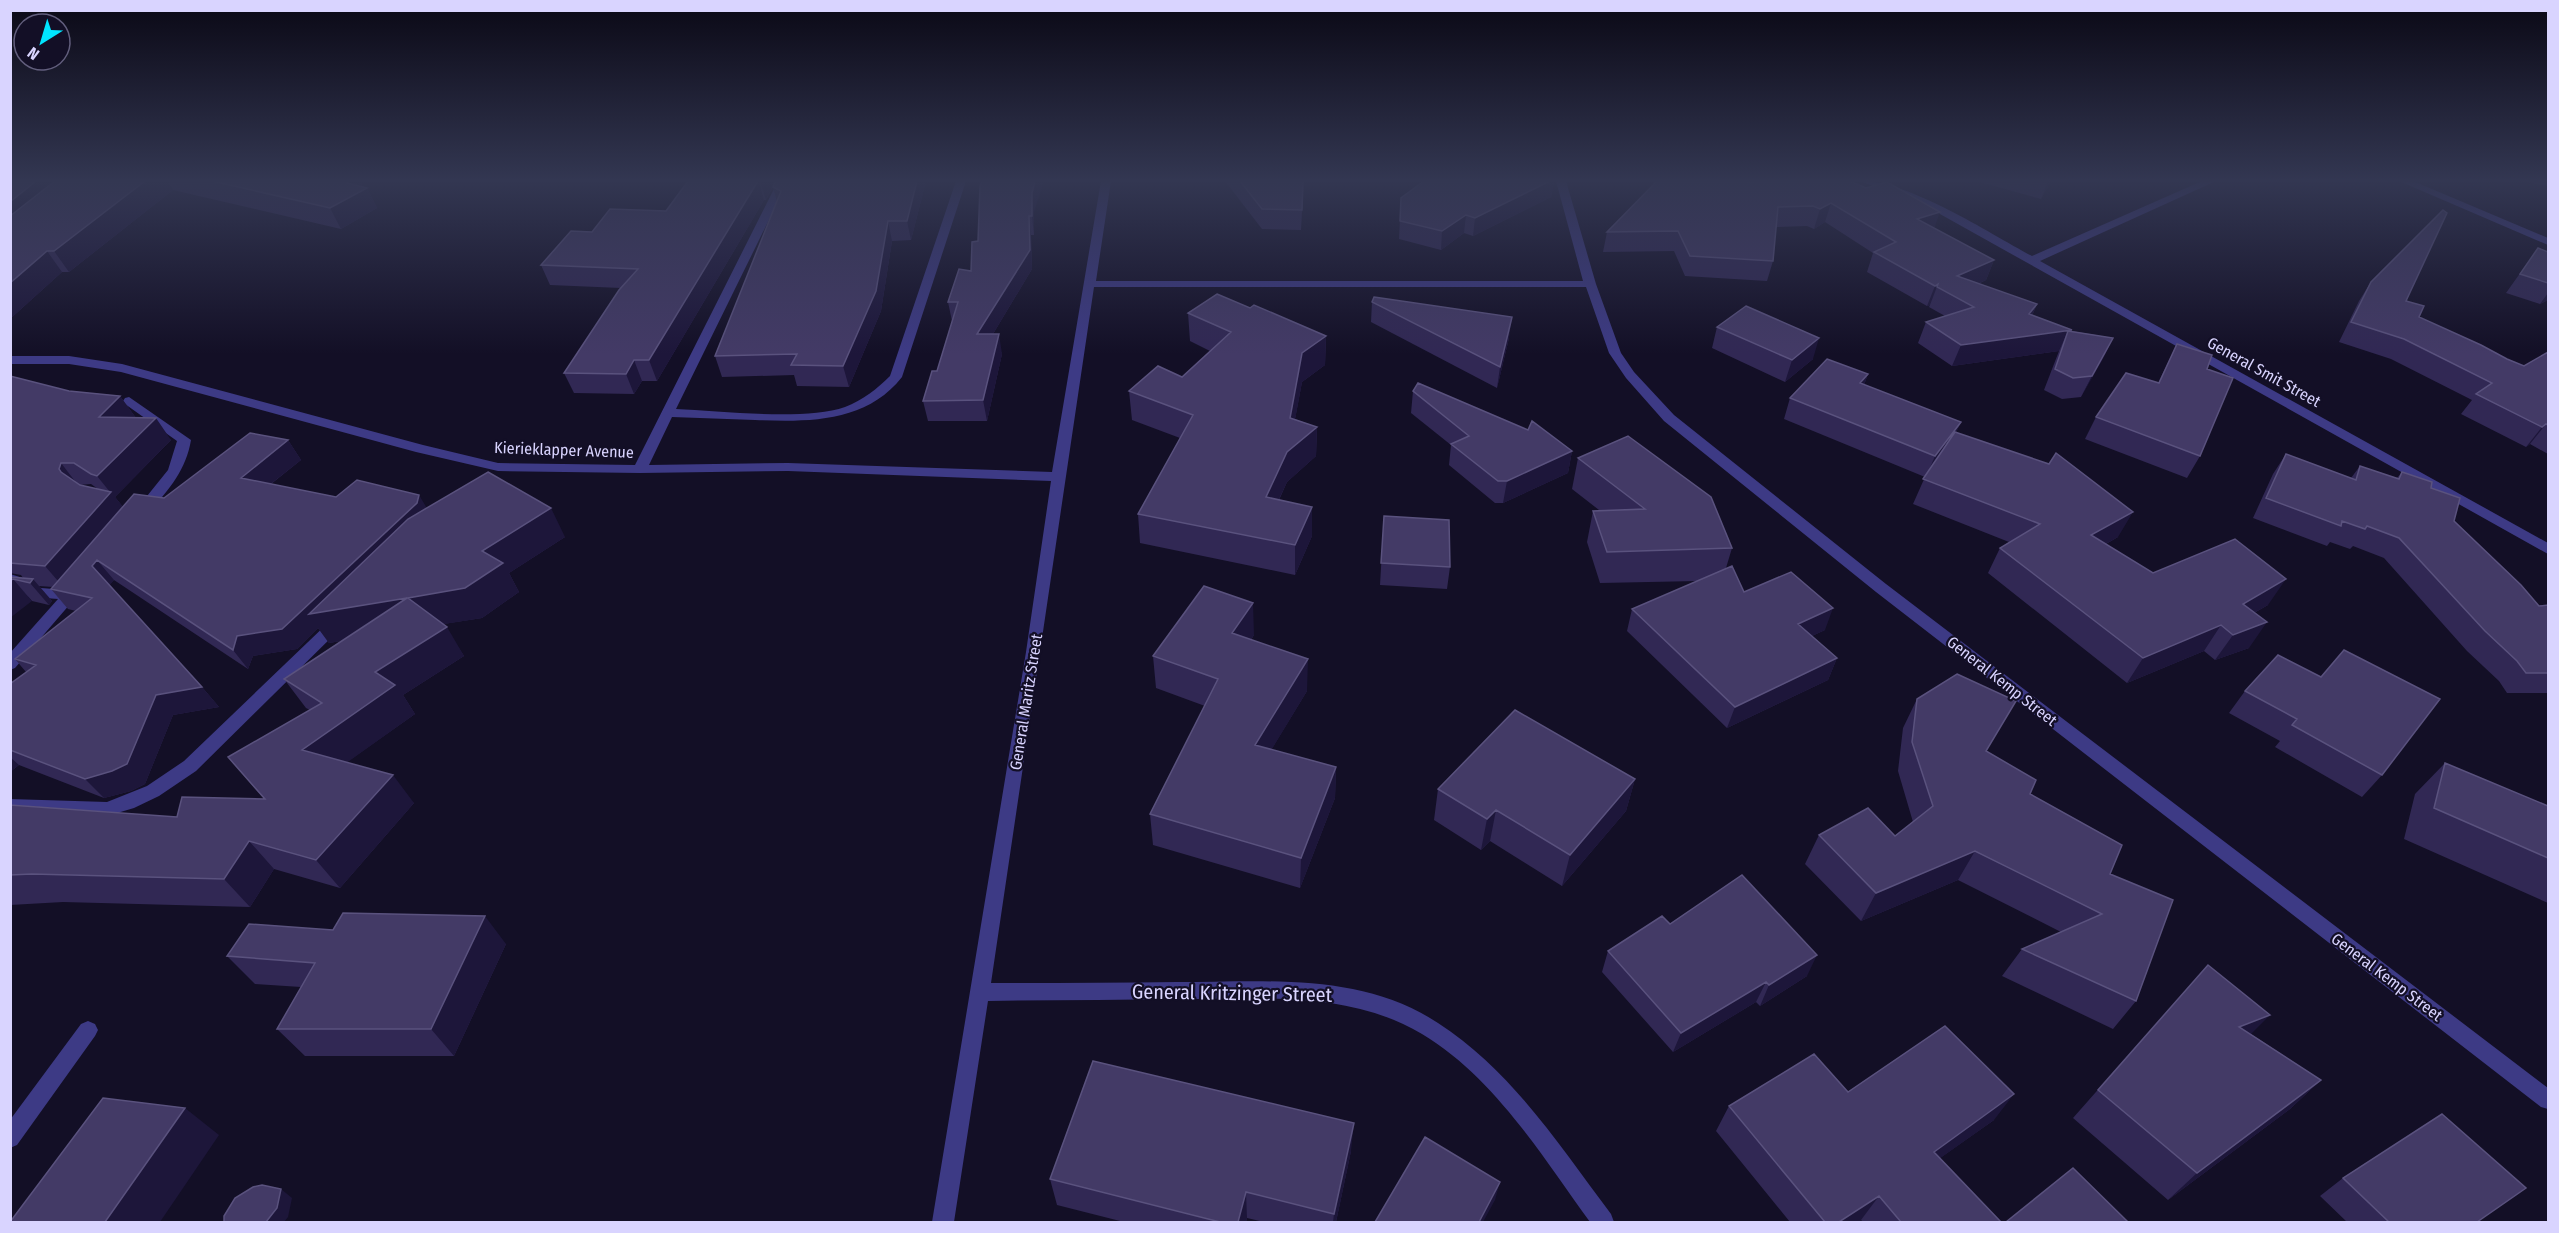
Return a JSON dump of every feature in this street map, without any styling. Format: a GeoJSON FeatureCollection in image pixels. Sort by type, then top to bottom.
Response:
{"type":"FeatureCollection","features":[{"type":"Feature","properties":{"kind":"street"},"geometry":{"type":"LineString","coordinates":[[640,469],[755,239]]}},
{"type":"Feature","properties":{"kind":"street"},"geometry":{"type":"LineString","coordinates":[[669,413],[814,418],[854,408],[877,397],[896,377],[942,239]]}},
{"type":"Feature","properties":{"kind":"street","name":"General Maritz Street"},"geometry":{"type":"LineString","coordinates":[[944,1222],[1034,652],[1058,477],[1097,239]]}},
{"type":"Feature","properties":{"kind":"street","name":"General Kemp Street"},"geometry":{"type":"LineString","coordinates":[[1577,239],[1590,284],[1615,353],[1625,368],[1669,418],[1698,444],[1938,632],[2548,1100]]}},
{"type":"Feature","properties":{"kind":"street","name":"General Smit Street"},"geometry":{"type":"LineString","coordinates":[[1990,239],[2548,549]]}},
{"type":"Feature","properties":{"kind":"street"},"geometry":{"type":"LineString","coordinates":[[2030,261],[2081,239]]}},
{"type":"Feature","properties":{"kind":"street"},"geometry":{"type":"LineString","coordinates":[[1090,284],[1590,284]]}},
{"type":"Feature","properties":{"kind":"street","name":"Kierieklapper Avenue"},"geometry":{"type":"LineString","coordinates":[[10,360],[69,360],[122,368],[421,449],[498,467],[640,469],[788,467],[1058,477]]}},
{"type":"Feature","properties":{"kind":"street"},"geometry":{"type":"LineString","coordinates":[[126,507],[139,514],[175,471],[182,454],[184,440],[129,401]]}},
{"type":"Feature","properties":{"kind":"street"},"geometry":{"type":"LineString","coordinates":[[481,483],[498,467]]}},
{"type":"Feature","properties":{"kind":"street"},"geometry":{"type":"LineString","coordinates":[[10,664],[85,578]]}},
{"type":"Feature","properties":{"kind":"street"},"geometry":{"type":"LineString","coordinates":[[10,579],[18,582],[24,592],[70,596]]}},
{"type":"Feature","properties":{"kind":"street"},"geometry":{"type":"LineString","coordinates":[[10,806],[108,809],[128,803],[153,791],[190,766],[353,608]]}},
{"type":"Feature","properties":{"kind":"street","name":"General Kritzinger Street"},"geometry":{"type":"LineString","coordinates":[[981,992],[1291,990],[1344,994],[1394,1009],[1431,1029],[1472,1061],[1513,1100],[1603,1222]]}},
{"type":"Feature","properties":{"kind":"street"},"geometry":{"type":"LineString","coordinates":[[10,1138],[88,1030]]}},
{"type":"Feature","properties":{"kind":"building"},"geometry":{"type":"Polygon","coordinates":[[[10,239],[70,239],[54,251],[47,251],[10,283],[10,239]]]}},
{"type":"Feature","properties":{"kind":"building"},"geometry":{"type":"Polygon","coordinates":[[[564,239],[723,239],[649,360],[634,360],[626,374],[564,373],[619,290],[638,269],[541,265],[564,239]]]}},
{"type":"Feature","properties":{"kind":"building"},"geometry":{"type":"Polygon","coordinates":[[[762,239],[885,239],[876,291],[843,366],[791,365],[797,354],[715,356],[762,239]]]}},
{"type":"Feature","properties":{"kind":"building"},"geometry":{"type":"Polygon","coordinates":[[[978,239],[1030,239],[1030,250],[977,334],[999,334],[983,400],[923,401],[932,371],[937,371],[958,302],[948,302],[959,269],[971,271],[972,242],[978,241],[978,239]]]}},
{"type":"Feature","properties":{"kind":"building"},"geometry":{"type":"Polygon","coordinates":[[[1682,239],[1775,239],[1773,261],[1690,256],[1682,239]]]}},
{"type":"Feature","properties":{"kind":"building"},"geometry":{"type":"Polygon","coordinates":[[[1890,239],[1954,239],[1994,260],[1957,276],[2037,304],[2029,314],[2072,330],[1961,345],[1926,322],[1974,307],[1937,287],[1938,284],[1935,286],[1874,252],[1896,242],[1890,239]]]}},
{"type":"Feature","properties":{"kind":"building"},"geometry":{"type":"Polygon","coordinates":[[[2414,239],[2435,239],[2406,301],[2424,306],[2419,317],[2524,366],[2548,352],[2548,425],[2542,427],[2476,394],[2492,383],[2404,339],[2351,322],[2371,282],[2414,239]]]}},
{"type":"Feature","properties":{"kind":"building"},"geometry":{"type":"Polygon","coordinates":[[[2538,248],[2548,252],[2548,283],[2520,274],[2538,248]]]}},
{"type":"Feature","properties":{"kind":"building"},"geometry":{"type":"Polygon","coordinates":[[[1217,294],[1250,308],[1254,305],[1326,336],[1302,353],[1290,418],[1317,427],[1287,452],[1266,497],[1312,507],[1295,545],[1138,514],[1193,415],[1129,391],[1158,366],[1182,377],[1231,332],[1188,313],[1217,294]]]}},
{"type":"Feature","properties":{"kind":"building"},"geometry":{"type":"Polygon","coordinates":[[[1374,297],[1512,317],[1500,367],[1372,302],[1374,297]]]}},
{"type":"Feature","properties":{"kind":"building"},"geometry":{"type":"Polygon","coordinates":[[[1746,306],[1819,338],[1792,360],[1717,327],[1746,306]]]}},
{"type":"Feature","properties":{"kind":"building"},"geometry":{"type":"Polygon","coordinates":[[[2068,331],[2113,338],[2092,376],[2073,378],[2055,369],[2068,331]]]}},
{"type":"Feature","properties":{"kind":"building"},"geometry":{"type":"Polygon","coordinates":[[[2177,344],[2212,355],[2207,369],[2233,378],[2200,456],[2096,417],[2126,373],[2159,383],[2177,344]]]}},
{"type":"Feature","properties":{"kind":"building"},"geometry":{"type":"Polygon","coordinates":[[[1827,359],[1868,374],[1860,383],[1961,422],[1935,456],[1790,398],[1827,359]]]}},
{"type":"Feature","properties":{"kind":"building"},"geometry":{"type":"Polygon","coordinates":[[[10,376],[69,391],[120,396],[99,417],[156,418],[97,476],[74,463],[61,463],[59,469],[61,472],[80,485],[111,492],[45,566],[10,563],[10,376]]]}},
{"type":"Feature","properties":{"kind":"building"},"geometry":{"type":"Polygon","coordinates":[[[1418,383],[1528,430],[1532,421],[1572,451],[1507,481],[1498,481],[1451,444],[1469,436],[1413,391],[1418,383]]]}},
{"type":"Feature","properties":{"kind":"building"},"geometry":{"type":"Polygon","coordinates":[[[1955,432],[2049,464],[2056,453],[2133,512],[2091,535],[2153,573],[2235,539],[2286,579],[2243,604],[2267,622],[2233,635],[2221,625],[2143,658],[2000,548],[2040,524],[1923,479],[1955,432]]]}},
{"type":"Feature","properties":{"kind":"building"},"geometry":{"type":"Polygon","coordinates":[[[250,433],[288,440],[241,478],[336,497],[357,480],[419,495],[417,503],[282,629],[237,636],[233,650],[97,560],[92,566],[202,687],[156,695],[127,764],[112,771],[85,779],[10,750],[10,684],[36,665],[15,659],[92,598],[51,589],[134,494],[164,498],[250,433]]]}},
{"type":"Feature","properties":{"kind":"building"},"geometry":{"type":"Polygon","coordinates":[[[1628,436],[1711,497],[1732,548],[1607,552],[1593,511],[1645,509],[1578,458],[1628,436]]]}},
{"type":"Feature","properties":{"kind":"building"},"geometry":{"type":"Polygon","coordinates":[[[2286,454],[2356,480],[2360,466],[2399,479],[2402,472],[2432,482],[2431,488],[2460,498],[2454,521],[2521,585],[2539,606],[2548,605],[2548,673],[2526,673],[2399,538],[2367,526],[2365,529],[2342,521],[2341,526],[2266,498],[2286,454]]]}},
{"type":"Feature","properties":{"kind":"building"},"geometry":{"type":"Polygon","coordinates":[[[488,472],[551,508],[482,551],[503,563],[465,588],[408,598],[447,627],[375,672],[395,685],[302,750],[393,775],[316,860],[249,841],[224,879],[10,875],[10,805],[177,817],[182,797],[265,799],[228,757],[322,703],[284,679],[407,598],[309,614],[408,519],[488,472]]]}},
{"type":"Feature","properties":{"kind":"building"},"geometry":{"type":"Polygon","coordinates":[[[1384,516],[1449,520],[1450,567],[1381,563],[1384,516]]]}},
{"type":"Feature","properties":{"kind":"building"},"geometry":{"type":"Polygon","coordinates":[[[1732,566],[1744,592],[1791,572],[1833,608],[1798,624],[1837,658],[1735,707],[1632,609],[1732,566]]]}},
{"type":"Feature","properties":{"kind":"building"},"geometry":{"type":"Polygon","coordinates":[[[10,577],[33,579],[30,583],[13,579],[10,581],[10,577]]]}},
{"type":"Feature","properties":{"kind":"building"},"geometry":{"type":"Polygon","coordinates":[[[1204,586],[1253,603],[1232,633],[1308,659],[1255,745],[1336,767],[1301,858],[1150,814],[1218,679],[1153,656],[1204,586]]]}},
{"type":"Feature","properties":{"kind":"building"},"geometry":{"type":"Polygon","coordinates":[[[2344,650],[2440,699],[2382,775],[2292,725],[2297,719],[2245,691],[2278,655],[2321,677],[2344,650]]]}},
{"type":"Feature","properties":{"kind":"building"},"geometry":{"type":"Polygon","coordinates":[[[1957,674],[2016,701],[1986,751],[2036,780],[2030,794],[2122,845],[2110,874],[2173,900],[2136,1001],[2022,949],[2102,914],[1975,851],[1876,893],[1819,835],[1868,808],[1895,836],[1933,806],[1912,742],[1917,699],[1957,674]]]}},
{"type":"Feature","properties":{"kind":"building"},"geometry":{"type":"Polygon","coordinates":[[[1515,710],[1635,779],[1570,855],[1496,810],[1487,819],[1438,789],[1515,710]]]}},
{"type":"Feature","properties":{"kind":"building"},"geometry":{"type":"Polygon","coordinates":[[[2445,763],[2548,806],[2548,858],[2434,808],[2445,763]]]}},
{"type":"Feature","properties":{"kind":"building"},"geometry":{"type":"Polygon","coordinates":[[[1742,875],[1817,955],[1769,985],[1766,982],[1681,1033],[1608,951],[1662,916],[1670,924],[1742,875]]]}},
{"type":"Feature","properties":{"kind":"building"},"geometry":{"type":"Polygon","coordinates":[[[343,913],[485,916],[431,1029],[277,1029],[315,963],[227,956],[249,924],[333,930],[343,913]]]}},
{"type":"Feature","properties":{"kind":"building"},"geometry":{"type":"Polygon","coordinates":[[[2208,965],[2270,1015],[2239,1027],[2321,1080],[2197,1173],[2098,1090],[2208,965]]]}},
{"type":"Feature","properties":{"kind":"building"},"geometry":{"type":"Polygon","coordinates":[[[1945,1026],[2014,1094],[1934,1152],[2001,1222],[1901,1222],[1879,1196],[1839,1222],[1825,1222],[1729,1106],[1814,1054],[1848,1092],[1945,1026]]]}},
{"type":"Feature","properties":{"kind":"building"},"geometry":{"type":"Polygon","coordinates":[[[1093,1061],[1354,1123],[1334,1214],[1246,1192],[1238,1222],[1220,1222],[1050,1179],[1093,1061]]]}},
{"type":"Feature","properties":{"kind":"building"},"geometry":{"type":"Polygon","coordinates":[[[103,1098],[185,1108],[105,1222],[10,1222],[103,1098]]]}},
{"type":"Feature","properties":{"kind":"building"},"geometry":{"type":"Polygon","coordinates":[[[2442,1114],[2526,1188],[2477,1222],[2389,1222],[2343,1178],[2442,1114]]]}},
{"type":"Feature","properties":{"kind":"building"},"geometry":{"type":"Polygon","coordinates":[[[1425,1137],[1500,1182],[1479,1222],[1375,1222],[1425,1137]]]}},
{"type":"Feature","properties":{"kind":"building"},"geometry":{"type":"Polygon","coordinates":[[[2073,1168],[2128,1222],[2006,1222],[2073,1168]]]}},
{"type":"Feature","properties":{"kind":"building"},"geometry":{"type":"Polygon","coordinates":[[[262,1185],[281,1189],[277,1208],[266,1222],[224,1222],[224,1216],[235,1198],[253,1187],[262,1185]]]}}]}
